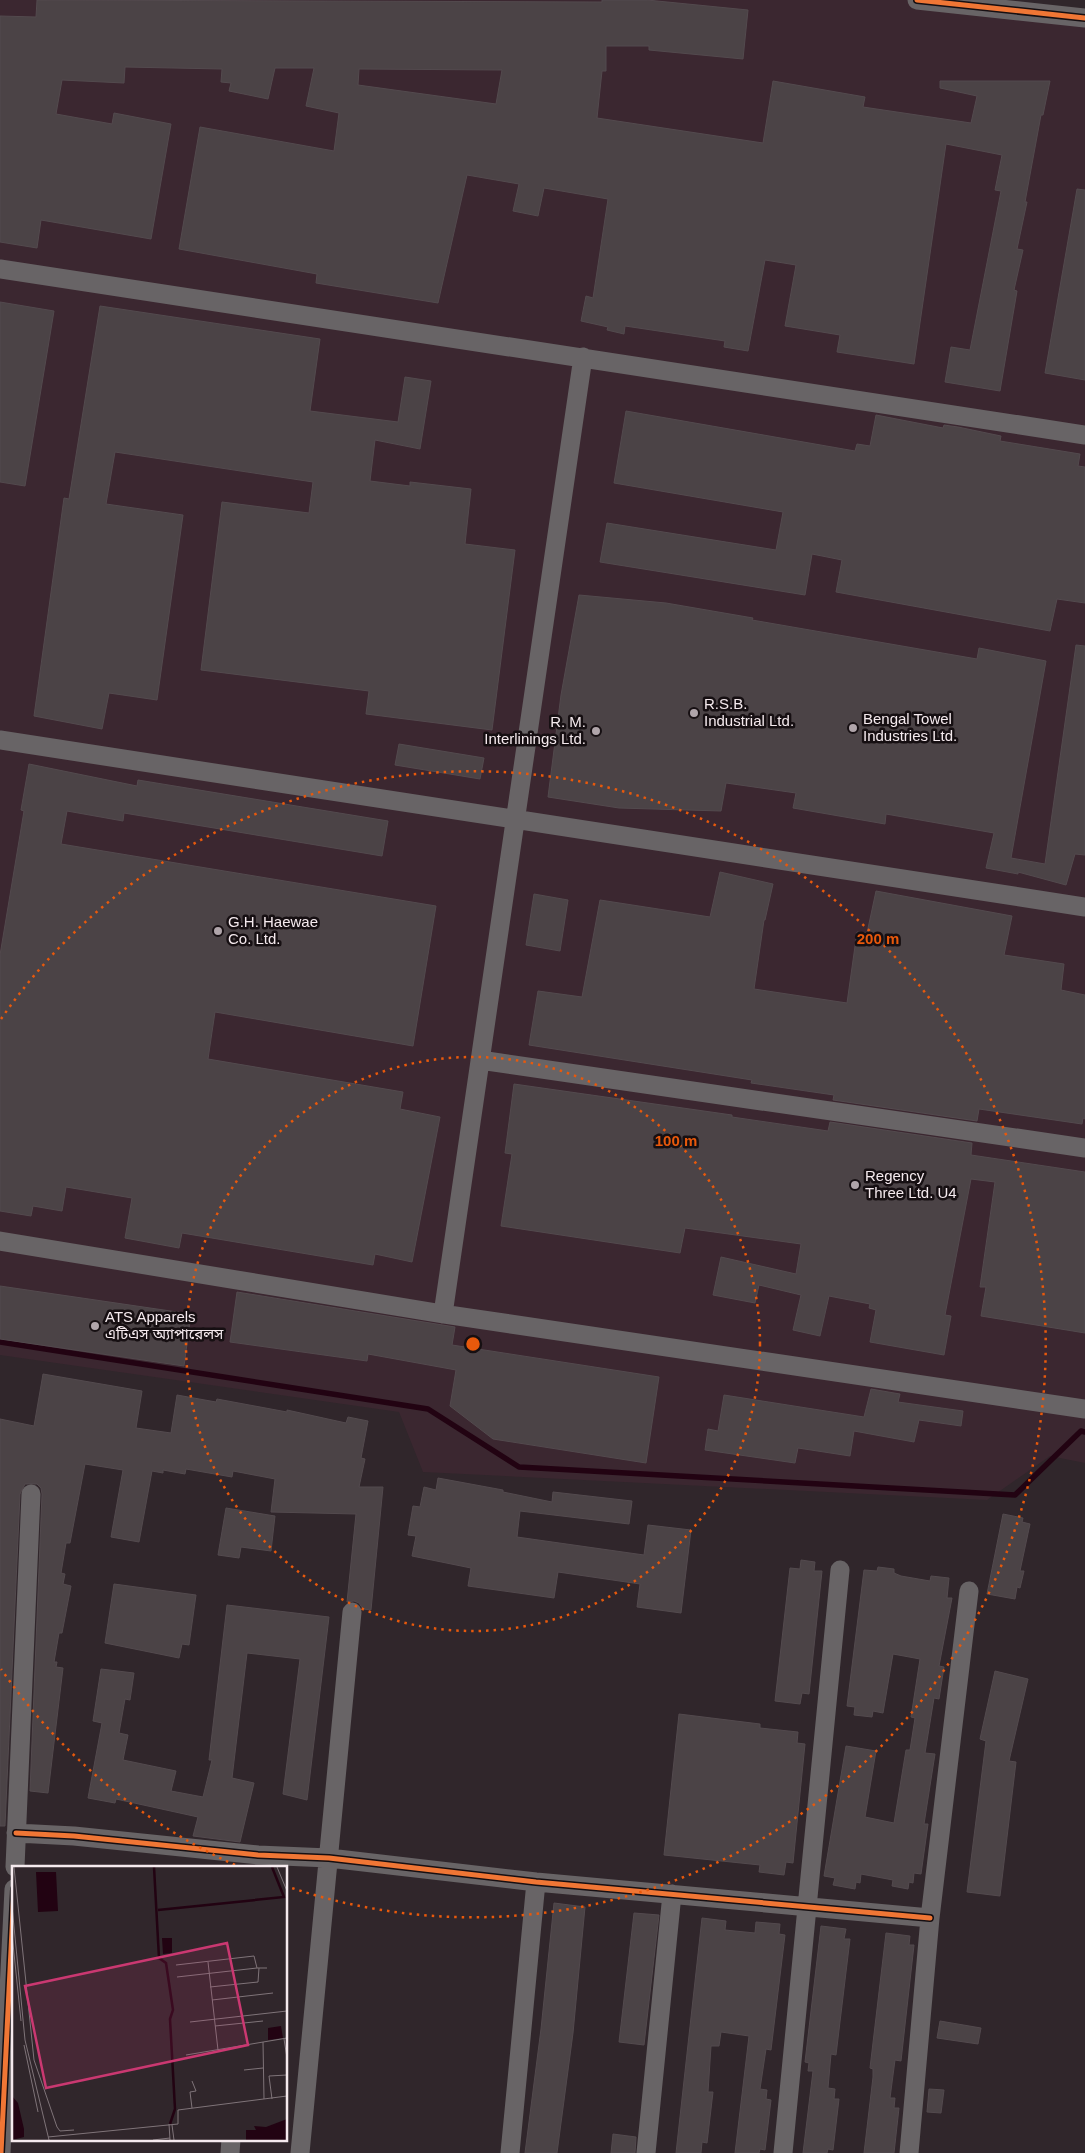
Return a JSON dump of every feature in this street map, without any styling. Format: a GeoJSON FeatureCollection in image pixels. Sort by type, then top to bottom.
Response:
{"type":"FeatureCollection","features":[{"type":"Feature","properties":{"kind":"street"},"geometry":{"type":"LineString","coordinates":[[917,0],[1085,18]]}},
{"type":"Feature","properties":{"kind":"street"},"geometry":{"type":"LineString","coordinates":[[0,269],[1085,435]]}},
{"type":"Feature","properties":{"kind":"street"},"geometry":{"type":"LineString","coordinates":[[443,1314],[583,357]]}},
{"type":"Feature","properties":{"kind":"street"},"geometry":{"type":"LineString","coordinates":[[0,740],[516,821],[1085,907]]}},
{"type":"Feature","properties":{"kind":"street"},"geometry":{"type":"LineString","coordinates":[[480,1060],[1085,1148]]}},
{"type":"Feature","properties":{"kind":"street"},"geometry":{"type":"LineString","coordinates":[[0,1241],[443,1314],[1085,1409]]}},
{"type":"Feature","properties":{"kind":"street"},"geometry":{"type":"LineString","coordinates":[[15,1866],[31,1494]]}},
{"type":"Feature","properties":{"kind":"street"},"geometry":{"type":"LineString","coordinates":[[783,2153],[840,1570]]}},
{"type":"Feature","properties":{"kind":"street"},"geometry":{"type":"LineString","coordinates":[[909,2153],[930,1918],[969,1590]]}},
{"type":"Feature","properties":{"kind":"street"},"geometry":{"type":"LineString","coordinates":[[300,2153],[352,1612]]}},
{"type":"Feature","properties":{"kind":"street"},"geometry":{"type":"LineString","coordinates":[[16,1833],[74,1836],[258,1861],[329,1858],[536,1882],[930,1918]]}},
{"type":"Feature","properties":{"kind":"street"},"geometry":{"type":"LineString","coordinates":[[510,2153],[536,1882]]}},
{"type":"Feature","properties":{"kind":"street"},"geometry":{"type":"LineString","coordinates":[[646,2153],[672,1894]]}},
{"type":"Feature","properties":{"kind":"street"},"geometry":{"type":"LineString","coordinates":[[2,2153],[12,1934]]}},
{"type":"Feature","properties":{"kind":"street"},"geometry":{"type":"LineString","coordinates":[[230,2153],[231,2140]]}},
{"type":"Feature","properties":{"kind":"shaded area"},"geometry":{"type":"Polygon","coordinates":[[[0,0],[959,0],[1085,13],[1085,1463],[1050,1456],[987,1500],[423,1472],[399,1412],[0,1355],[0,0]]]}},
{"type":"Feature","properties":{"kind":"building"},"geometry":{"type":"Polygon","coordinates":[[[37,0],[602,2],[602,0],[647,0],[748,10],[743,59],[649,50],[649,46],[606,46],[606,71],[602,71],[597,118],[763,143],[773,81],[865,97],[863,107],[971,123],[977,96],[940,88],[940,81],[1050,81],[1043,115],[1041,115],[1025,202],[1027,202],[1017,249],[1023,250],[1014,290],[1017,291],[1000,391],[945,382],[951,347],[970,350],[1001,191],[995,190],[1002,155],[946,144],[914,364],[837,352],[840,335],[785,326],[796,265],[765,260],[748,351],[724,347],[725,341],[625,326],[624,334],[607,330],[608,327],[581,321],[586,296],[593,298],[608,199],[544,188],[538,216],[513,211],[519,184],[467,175],[438,303],[316,283],[317,274],[179,249],[200,127],[334,151],[339,113],[306,106],[314,68],[275,68],[268,99],[229,91],[231,83],[221,82],[222,69],[125,67],[124,83],[62,80],[56,114],[112,124],[114,113],[171,124],[151,239],[41,220],[37,248],[0,242],[0,16],[36,17],[37,0]],[[359,69],[358,85],[496,104],[502,70],[359,69]]]}},
{"type":"Feature","properties":{"kind":"building"},"geometry":{"type":"Polygon","coordinates":[[[1077,189],[1085,190],[1085,380],[1045,373],[1077,189]]]}},
{"type":"Feature","properties":{"kind":"building"},"geometry":{"type":"Polygon","coordinates":[[[0,302],[54,311],[25,486],[0,482],[0,302]]]}},
{"type":"Feature","properties":{"kind":"building"},"geometry":{"type":"Polygon","coordinates":[[[100,306],[320,339],[310,411],[398,422],[405,377],[431,381],[420,449],[375,440],[370,481],[410,486],[410,482],[471,489],[465,544],[515,550],[492,730],[366,714],[369,691],[201,670],[222,502],[309,513],[313,482],[115,452],[106,504],[183,515],[157,700],[109,693],[102,729],[34,716],[64,498],[69,499],[100,306]]]}},
{"type":"Feature","properties":{"kind":"building"},"geometry":{"type":"Polygon","coordinates":[[[626,411],[855,451],[857,444],[870,446],[876,415],[943,428],[944,425],[958,427],[1001,436],[1000,441],[1080,454],[1078,466],[1085,467],[1085,603],[1057,599],[1050,631],[836,592],[842,560],[812,554],[805,595],[600,562],[607,523],[776,550],[783,512],[614,483],[626,411]]]}},
{"type":"Feature","properties":{"kind":"building"},"geometry":{"type":"Polygon","coordinates":[[[579,595],[666,603],[977,659],[979,648],[1046,661],[1011,858],[1045,864],[1076,645],[1085,646],[1085,855],[1075,854],[1066,885],[1018,872],[1018,874],[986,868],[994,833],[886,814],[885,824],[793,808],[796,793],[726,783],[721,811],[619,808],[548,797],[561,695],[579,595]]]}},
{"type":"Feature","properties":{"kind":"building"},"geometry":{"type":"Polygon","coordinates":[[[399,744],[484,758],[480,779],[395,765],[399,744]]]}},
{"type":"Feature","properties":{"kind":"building"},"geometry":{"type":"Polygon","coordinates":[[[29,764],[137,786],[138,780],[388,821],[382,856],[124,813],[123,821],[67,811],[61,844],[436,906],[413,1046],[215,1012],[208,1059],[403,1092],[400,1109],[440,1117],[412,1262],[375,1254],[373,1265],[182,1233],[179,1248],[125,1238],[132,1198],[66,1187],[62,1211],[33,1206],[31,1216],[0,1211],[0,955],[24,811],[21,810],[29,764]]]}},
{"type":"Feature","properties":{"kind":"building"},"geometry":{"type":"Polygon","coordinates":[[[720,872],[773,884],[764,920],[754,989],[847,1003],[857,932],[867,933],[876,891],[1012,916],[1004,955],[1064,964],[1061,990],[1085,995],[1085,1119],[1083,1118],[1082,1124],[979,1109],[977,1121],[833,1100],[834,1095],[751,1083],[752,1080],[529,1045],[538,991],[582,997],[600,900],[710,917],[720,872]]]}},
{"type":"Feature","properties":{"kind":"building"},"geometry":{"type":"Polygon","coordinates":[[[534,894],[568,900],[560,951],[526,945],[534,894]]]}},
{"type":"Feature","properties":{"kind":"building"},"geometry":{"type":"Polygon","coordinates":[[[514,1084],[732,1115],[732,1117],[828,1131],[830,1122],[972,1143],[971,1155],[1085,1172],[1085,1333],[981,1316],[986,1287],[980,1287],[995,1182],[971,1179],[945,1315],[951,1316],[944,1355],[870,1342],[876,1310],[869,1308],[870,1304],[829,1296],[820,1336],[793,1330],[801,1295],[759,1285],[755,1303],[713,1295],[721,1257],[796,1274],[801,1244],[685,1228],[680,1253],[501,1226],[512,1154],[505,1153],[514,1084]]]}},
{"type":"Feature","properties":{"kind":"building","name":"ATS Apparels এটিএস অ্যাপারেলস"},"geometry":{"type":"Polygon","coordinates":[[[0,1286],[191,1314],[184,1366],[0,1339],[0,1286]]]}},
{"type":"Feature","properties":{"kind":"building"},"geometry":{"type":"Polygon","coordinates":[[[237,1292],[455,1327],[452,1345],[659,1377],[646,1463],[493,1439],[450,1406],[456,1370],[368,1354],[367,1361],[230,1342],[237,1292]]]}},
{"type":"Feature","properties":{"kind":"building"},"geometry":{"type":"Polygon","coordinates":[[[43,1374],[142,1391],[136,1428],[171,1433],[177,1395],[216,1402],[217,1399],[287,1412],[287,1410],[346,1423],[348,1417],[368,1421],[361,1458],[365,1459],[359,1487],[383,1487],[371,1610],[363,1609],[359,1603],[354,1601],[347,1602],[356,1514],[271,1512],[275,1479],[233,1471],[232,1477],[186,1469],[185,1474],[163,1470],[163,1473],[152,1471],[139,1542],[111,1537],[123,1470],[85,1464],[70,1543],[66,1543],[61,1573],[65,1574],[63,1584],[71,1586],[54,1662],[57,1662],[56,1667],[63,1668],[48,1793],[30,1791],[42,1494],[41,1488],[37,1484],[25,1484],[20,1494],[5,1826],[0,1826],[0,1419],[34,1426],[43,1374]]]}},
{"type":"Feature","properties":{"kind":"building"},"geometry":{"type":"Polygon","coordinates":[[[871,1389],[900,1394],[898,1402],[963,1411],[961,1426],[919,1420],[914,1442],[854,1431],[850,1456],[798,1448],[795,1463],[705,1450],[708,1429],[718,1431],[724,1395],[864,1417],[871,1389]]]}},
{"type":"Feature","properties":{"kind":"building"},"geometry":{"type":"Polygon","coordinates":[[[438,1478],[503,1490],[503,1492],[552,1502],[553,1492],[632,1501],[629,1524],[520,1511],[517,1537],[644,1555],[648,1525],[691,1530],[681,1613],[637,1607],[640,1584],[558,1572],[554,1598],[468,1586],[471,1568],[412,1556],[416,1536],[408,1535],[413,1506],[420,1507],[424,1487],[436,1490],[438,1478]]]}},
{"type":"Feature","properties":{"kind":"building"},"geometry":{"type":"Polygon","coordinates":[[[226,1508],[275,1516],[271,1551],[241,1547],[239,1558],[218,1555],[226,1508]]]}},
{"type":"Feature","properties":{"kind":"building"},"geometry":{"type":"Polygon","coordinates":[[[1003,1514],[1023,1518],[1022,1522],[1030,1524],[1020,1571],[1024,1571],[1020,1588],[1017,1587],[1015,1599],[987,1594],[1003,1514]]]}},
{"type":"Feature","properties":{"kind":"building"},"geometry":{"type":"Polygon","coordinates":[[[801,1560],[815,1562],[814,1571],[822,1571],[809,1694],[802,1693],[800,1704],[775,1701],[790,1568],[800,1569],[801,1560]]]}},
{"type":"Feature","properties":{"kind":"building"},"geometry":{"type":"Polygon","coordinates":[[[878,1567],[894,1569],[894,1573],[901,1576],[930,1581],[931,1576],[949,1578],[947,1598],[952,1598],[939,1666],[944,1667],[939,1699],[934,1698],[925,1753],[935,1754],[924,1824],[928,1824],[921,1874],[914,1873],[913,1883],[909,1882],[908,1889],[892,1886],[893,1880],[861,1874],[860,1883],[856,1882],[855,1889],[833,1885],[835,1878],[824,1876],[846,1746],[876,1751],[865,1817],[894,1823],[906,1750],[910,1750],[915,1718],[911,1717],[920,1659],[893,1654],[883,1713],[873,1711],[872,1717],[854,1715],[855,1707],[847,1706],[864,1570],[877,1571],[878,1567]]]}},
{"type":"Feature","properties":{"kind":"building"},"geometry":{"type":"Polygon","coordinates":[[[114,1584],[196,1595],[189,1645],[182,1644],[179,1658],[105,1643],[114,1584]]]}},
{"type":"Feature","properties":{"kind":"building"},"geometry":{"type":"Polygon","coordinates":[[[227,1605],[329,1617],[307,1800],[283,1794],[300,1659],[247,1653],[232,1778],[254,1783],[240,1842],[193,1836],[198,1817],[116,1799],[115,1803],[88,1798],[102,1723],[93,1721],[101,1669],[134,1673],[130,1700],[125,1699],[119,1733],[128,1735],[123,1760],[176,1771],[171,1791],[203,1797],[212,1760],[209,1760],[227,1605]]]}},
{"type":"Feature","properties":{"kind":"building"},"geometry":{"type":"Polygon","coordinates":[[[995,1671],[1028,1679],[1009,1761],[1016,1762],[1000,1896],[967,1892],[986,1741],[980,1739],[995,1671]]]}},
{"type":"Feature","properties":{"kind":"building"},"geometry":{"type":"Polygon","coordinates":[[[679,1714],[760,1724],[760,1728],[798,1732],[797,1743],[805,1744],[793,1863],[786,1862],[784,1875],[759,1872],[760,1865],[664,1855],[679,1714]]]}},
{"type":"Feature","properties":{"kind":"building"},"geometry":{"type":"Polygon","coordinates":[[[554,1903],[585,1907],[573,2033],[557,2153],[525,2153],[541,2029],[554,1903]]]}},
{"type":"Feature","properties":{"kind":"building"},"geometry":{"type":"Polygon","coordinates":[[[634,1913],[659,1915],[644,2045],[619,2042],[634,1913]]]}},
{"type":"Feature","properties":{"kind":"building"},"geometry":{"type":"Polygon","coordinates":[[[702,1918],[726,1921],[725,1930],[755,1933],[756,1922],[780,1924],[779,1934],[785,1935],[771,2050],[766,2049],[760,2089],[767,2090],[766,2099],[771,2100],[765,2150],[760,2149],[759,2153],[735,2153],[749,2036],[721,2032],[719,2046],[711,2046],[708,2092],[713,2092],[707,2143],[702,2142],[701,2153],[676,2153],[702,1918]]]}},
{"type":"Feature","properties":{"kind":"building"},"geometry":{"type":"Polygon","coordinates":[[[821,1926],[846,1929],[844,1939],[850,1939],[836,2055],[831,2054],[828,2088],[835,2089],[834,2099],[839,2099],[833,2150],[828,2149],[827,2153],[803,2153],[813,2071],[808,2071],[809,2063],[805,2062],[821,1926]]]}},
{"type":"Feature","properties":{"kind":"building"},"geometry":{"type":"Polygon","coordinates":[[[886,1933],[910,1936],[909,1945],[914,1945],[901,2061],[895,2060],[890,2098],[895,2098],[894,2108],[899,2108],[894,2153],[864,2153],[873,2077],[873,2069],[870,2068],[886,1933]]]}},
{"type":"Feature","properties":{"kind":"building"},"geometry":{"type":"Polygon","coordinates":[[[940,2021],[981,2028],[978,2044],[937,2038],[940,2021]]]}},
{"type":"Feature","properties":{"kind":"building"},"geometry":{"type":"Polygon","coordinates":[[[929,2089],[944,2090],[941,2113],[927,2112],[929,2089]]]}},
{"type":"Feature","properties":{"kind":"building"},"geometry":{"type":"Polygon","coordinates":[[[613,2134],[636,2137],[635,2153],[611,2153],[613,2134]]]}},
{"type":"Feature","properties":{"kind":"waterway"},"geometry":{"type":"LineString","coordinates":[[0,1342],[428,1409],[519,1467],[1015,1495],[1081,1431],[1085,1432]]}},
{"type":"Feature","properties":{"kind":"cycle path"},"geometry":{"type":"LineString","coordinates":[[917,0],[1085,18]]}},
{"type":"Feature","properties":{"kind":"cycle path"},"geometry":{"type":"LineString","coordinates":[[16,1833],[74,1836],[258,1855],[329,1858],[536,1882],[930,1918]]}},
{"type":"Feature","properties":{"kind":"cycle path"},"geometry":{"type":"LineString","coordinates":[[1,2153],[12,1930]]}},
{"type":"Feature","properties":{"kind":"place","name":"R.S.B. Industrial Ltd."},"geometry":{"type":"Point","coordinates":[694,713]}},
{"type":"Feature","properties":{"kind":"place","name":"Bengal Towel Industries Ltd."},"geometry":{"type":"Point","coordinates":[853,728]}},
{"type":"Feature","properties":{"kind":"place","name":"R. M. Interlinings Ltd."},"geometry":{"type":"Point","coordinates":[596,731]}},
{"type":"Feature","properties":{"kind":"place","name":"G.H. Haewae Co. Ltd."},"geometry":{"type":"Point","coordinates":[218,931]}},
{"type":"Feature","properties":{"kind":"place","name":"Regency Three Ltd. U4"},"geometry":{"type":"Point","coordinates":[855,1185]}},
{"type":"Feature","properties":{"kind":"place","name":"ATS Apparels এটিএস অ্যাপারেলস"},"geometry":{"type":"Point","coordinates":[95,1326]}}]}
